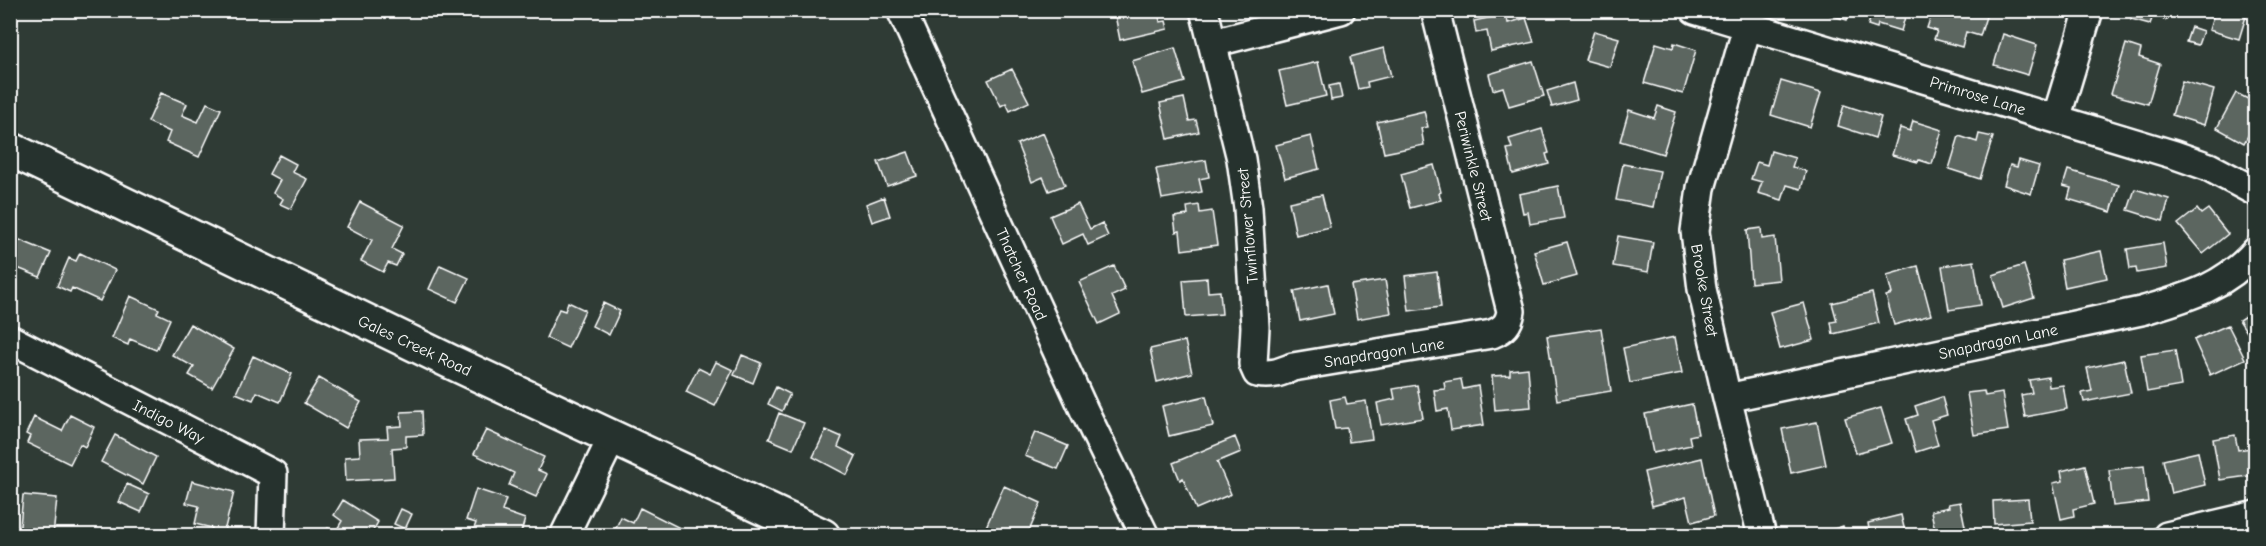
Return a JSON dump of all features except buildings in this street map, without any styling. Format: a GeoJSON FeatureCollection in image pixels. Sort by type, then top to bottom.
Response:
{"type":"FeatureCollection","features":[{"type":"Feature","properties":{"kind":"main road","name":"Gales Creek Road"},"geometry":{"type":"LineString","coordinates":[[10,149],[223,254],[823,536]]}},
{"type":"Feature","properties":{"kind":"street","name":"Thatcher Road"},"geometry":{"type":"LineString","coordinates":[[901,10],[1084,410],[1145,536]]}},
{"type":"Feature","properties":{"kind":"street","name":"Twinflower Street"},"geometry":{"type":"LineString","coordinates":[[1204,10],[1241,159],[1248,208],[1255,327],[1252,364],[1257,373]]}},
{"type":"Feature","properties":{"kind":"street"},"geometry":{"type":"LineString","coordinates":[[1213,43],[1341,10]]}},
{"type":"Feature","properties":{"kind":"street","name":"Periwinkle Street"},"geometry":{"type":"LineString","coordinates":[[1435,10],[1511,311],[1509,322]]}},
{"type":"Feature","properties":{"kind":"street","name":"Primrose Lane"},"geometry":{"type":"LineString","coordinates":[[1695,10],[1750,18],[2209,167],[2256,192]]}},
{"type":"Feature","properties":{"kind":"street"},"geometry":{"type":"LineString","coordinates":[[2056,119],[2089,10]]}},
{"type":"Feature","properties":{"kind":"street","name":"Brooke Street"},"geometry":{"type":"LineString","coordinates":[[1750,18],[1701,188],[1695,231],[1702,289],[1762,536]]}},
{"type":"Feature","properties":{"kind":"street","name":"Snapdragon Lane"},"geometry":{"type":"LineString","coordinates":[[1727,398],[2181,300],[2223,281],[2256,251]]}},
{"type":"Feature","properties":{"kind":"street","name":"Snapdragon Lane"},"geometry":{"type":"LineString","coordinates":[[1257,373],[1279,374],[1293,367],[1492,334],[1502,330],[1509,322]]}},
{"type":"Feature","properties":{"kind":"street","name":"Indigo Way"},"geometry":{"type":"LineString","coordinates":[[10,339],[273,474],[271,536]]}},
{"type":"Feature","properties":{"kind":"street"},"geometry":{"type":"LineString","coordinates":[[564,536],[612,438]]}},
{"type":"Feature","properties":{"kind":"street"},"geometry":{"type":"LineString","coordinates":[[2167,536],[2256,515]]}}]}
